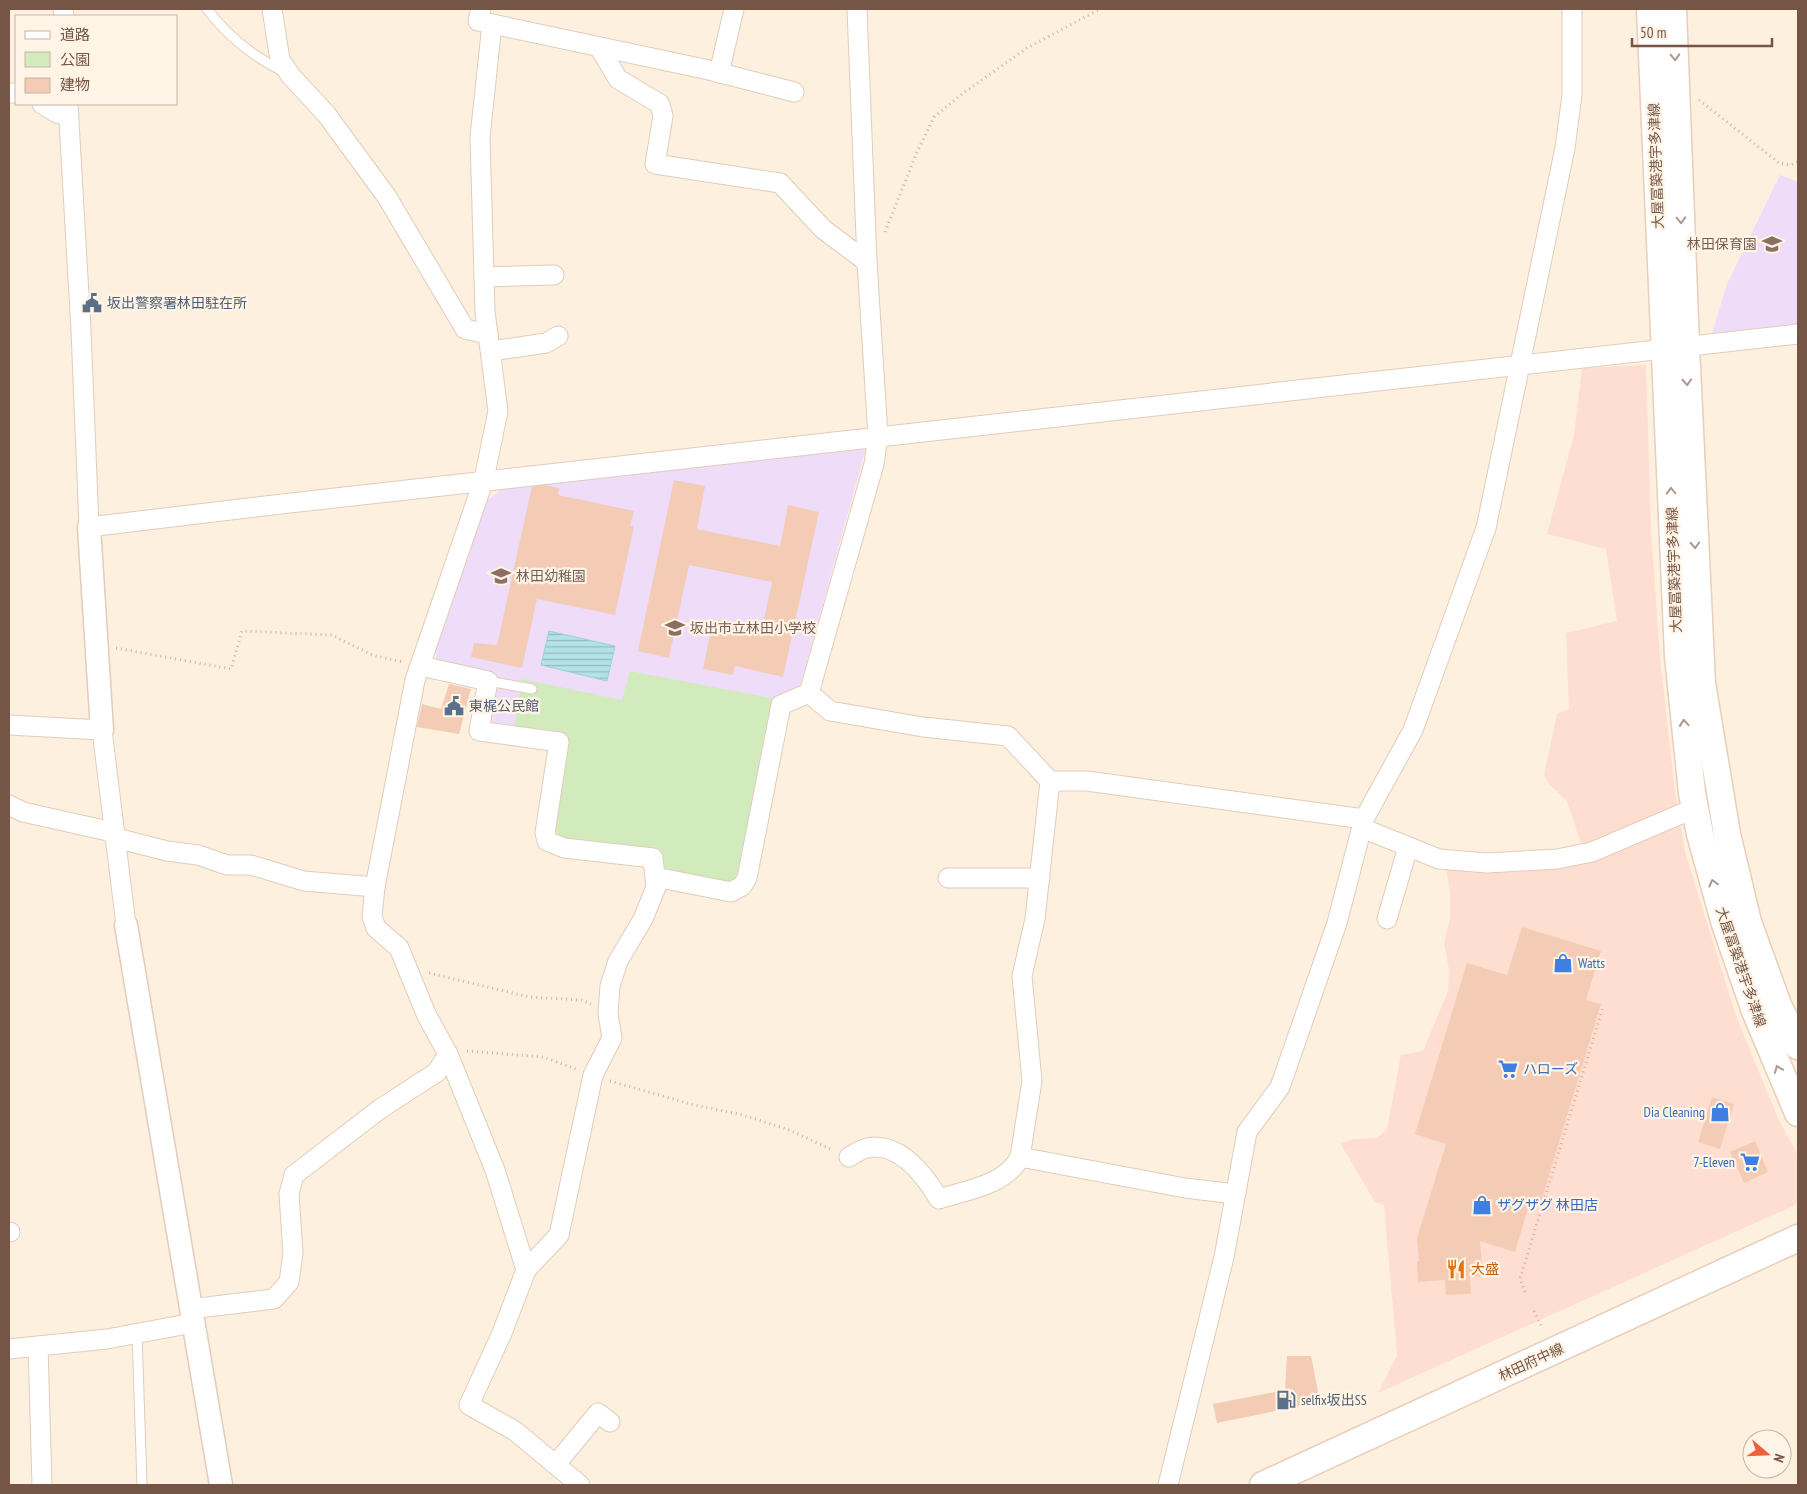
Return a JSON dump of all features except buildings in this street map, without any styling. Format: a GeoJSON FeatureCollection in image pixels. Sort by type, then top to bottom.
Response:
{"type":"FeatureCollection","features":[{"type":"Feature","properties":{"kind":"main road","name":"大屋冨築港宇多津線"},"geometry":{"type":"LineString","coordinates":[[1650,9],[1702,683],[1726,834],[1748,922],[1778,1005],[1798,1046]]}},
{"type":"Feature","properties":{"kind":"main road","name":"大屋冨築港宇多津線"},"geometry":{"type":"LineString","coordinates":[[1673,9],[1676,81],[1675,348],[1678,656],[1695,808],[1724,924],[1755,1011],[1798,1114]]}},
{"type":"Feature","properties":{"kind":"main road","name":"林田府中線"},"geometry":{"type":"LineString","coordinates":[[1263,1485],[1798,1238]]}},
{"type":"Feature","properties":{"kind":"street"},"geometry":{"type":"LineString","coordinates":[[272,9],[280,60],[291,76],[327,115],[387,197],[465,329],[489,342],[546,343],[558,336]]}},
{"type":"Feature","properties":{"kind":"street"},"geometry":{"type":"LineString","coordinates":[[481,9],[478,21],[719,73],[794,92]]}},
{"type":"Feature","properties":{"kind":"street"},"geometry":{"type":"LineString","coordinates":[[719,73],[734,9]]}},
{"type":"Feature","properties":{"kind":"street"},"geometry":{"type":"LineString","coordinates":[[809,693],[874,464],[878,436],[867,262],[857,9]]}},
{"type":"Feature","properties":{"kind":"street"},"geometry":{"type":"LineString","coordinates":[[1168,1485],[1224,1258],[1247,1132],[1280,1088],[1337,923],[1363,824],[1413,730],[1486,528],[1565,148],[1572,95],[1572,9]]}},
{"type":"Feature","properties":{"kind":"street"},"geometry":{"type":"LineString","coordinates":[[492,24],[480,137],[484,277],[489,342],[498,411],[484,479],[415,680],[375,887],[372,916],[376,928],[399,948],[427,1016],[448,1054],[495,1170],[526,1270]]}},
{"type":"Feature","properties":{"kind":"street"},"geometry":{"type":"LineString","coordinates":[[598,46],[618,79],[660,104],[663,116],[655,164],[780,183],[823,229],[867,262]]}},
{"type":"Feature","properties":{"kind":"street"},"geometry":{"type":"LineString","coordinates":[[46,105],[68,110],[82,340],[89,527],[96,643],[102,730],[107,759],[114,835],[126,925],[221,1485]]}},
{"type":"Feature","properties":{"kind":"street"},"geometry":{"type":"LineString","coordinates":[[484,277],[554,275]]}},
{"type":"Feature","properties":{"kind":"street"},"geometry":{"type":"LineString","coordinates":[[89,527],[484,479],[1520,367],[1798,334]]}},
{"type":"Feature","properties":{"kind":"street"},"geometry":{"type":"LineString","coordinates":[[420,666],[488,681],[479,731],[559,742],[545,834],[547,842],[564,848],[653,858],[656,887],[643,919],[618,961],[610,986],[608,1009],[612,1038],[593,1075],[559,1235],[526,1270],[502,1333],[469,1405],[515,1432],[580,1485]]}},
{"type":"Feature","properties":{"kind":"street"},"geometry":{"type":"LineString","coordinates":[[809,693],[830,711],[923,727],[1008,736],[1050,781],[1087,781],[1363,824],[1408,847],[1439,859],[1487,863],[1557,859],[1592,852],[1695,808]]}},
{"type":"Feature","properties":{"kind":"street"},"geometry":{"type":"LineString","coordinates":[[655,877],[731,892],[742,886],[747,878],[781,705],[809,693]]}},
{"type":"Feature","properties":{"kind":"street"},"geometry":{"type":"LineString","coordinates":[[9,725],[102,730]]}},
{"type":"Feature","properties":{"kind":"street"},"geometry":{"type":"LineString","coordinates":[[849,1157],[866,1148],[885,1148],[914,1166],[926,1178],[939,1199],[1005,1177],[1015,1168],[1020,1157],[1032,1081],[1022,976],[1035,919],[1050,781]]}},
{"type":"Feature","properties":{"kind":"street"},"geometry":{"type":"LineString","coordinates":[[9,805],[22,812],[89,825],[108,831],[120,839],[167,851],[198,855],[227,865],[252,865],[304,881],[375,887]]}},
{"type":"Feature","properties":{"kind":"street"},"geometry":{"type":"LineString","coordinates":[[1387,919],[1408,847]]}},
{"type":"Feature","properties":{"kind":"street"},"geometry":{"type":"LineString","coordinates":[[948,878],[1040,878]]}},
{"type":"Feature","properties":{"kind":"street"},"geometry":{"type":"LineString","coordinates":[[9,1350],[137,1334],[191,1316],[274,1299],[289,1282],[293,1254],[289,1194],[294,1175],[380,1109],[437,1072],[448,1054]]}},
{"type":"Feature","properties":{"kind":"street"},"geometry":{"type":"LineString","coordinates":[[1020,1157],[1185,1188],[1235,1194]]}},
{"type":"Feature","properties":{"kind":"street"},"geometry":{"type":"LineString","coordinates":[[38,1346],[42,1485]]}},
{"type":"Feature","properties":{"kind":"street"},"geometry":{"type":"LineString","coordinates":[[556,1464],[598,1413],[610,1422]]}},
{"type":"Feature","properties":{"kind":"lane"},"geometry":{"type":"LineString","coordinates":[[207,9],[237,44],[263,62],[291,76]]}},
{"type":"Feature","properties":{"kind":"lane"},"geometry":{"type":"LineString","coordinates":[[488,681],[532,689]]}},
{"type":"Feature","properties":{"kind":"lane"},"geometry":{"type":"LineString","coordinates":[[137,1334],[142,1485]]}},
{"type":"Feature","properties":{"kind":"path"},"geometry":{"type":"LineString","coordinates":[[867,262],[875,258],[917,152],[934,117],[962,94],[1027,48],[1100,9]]}},
{"type":"Feature","properties":{"kind":"path"},"geometry":{"type":"LineString","coordinates":[[1676,81],[1779,163],[1790,165],[1798,162]]}},
{"type":"Feature","properties":{"kind":"path"},"geometry":{"type":"LineString","coordinates":[[96,643],[230,670],[242,631],[332,635],[372,655],[420,666]]}},
{"type":"Feature","properties":{"kind":"path"},"geometry":{"type":"LineString","coordinates":[[407,969],[436,974],[529,997],[582,1000],[608,1009]]}},
{"type":"Feature","properties":{"kind":"path"},"geometry":{"type":"LineString","coordinates":[[1526,1292],[1520,1279],[1603,1007]]}},
{"type":"Feature","properties":{"kind":"path"},"geometry":{"type":"LineString","coordinates":[[448,1054],[455,1050],[543,1057],[649,1093],[743,1115],[789,1130],[849,1157]]}},
{"type":"Feature","properties":{"kind":"path"},"geometry":{"type":"LineString","coordinates":[[1534,1312],[1542,1328]]}},
{"type":"Feature","properties":{"kind":"shaded area","name":"林田保育園"},"geometry":{"type":"Polygon","coordinates":[[[1780,175],[1798,182],[1798,327],[1712,334],[1727,284],[1780,175]]]}},
{"type":"Feature","properties":{"kind":"shaded area"},"geometry":{"type":"Polygon","coordinates":[[[1646,365],[1651,529],[1660,658],[1675,792],[1685,852],[1736,1016],[1778,1118],[1798,1155],[1798,1198],[1795,1205],[1378,1393],[1397,1355],[1384,1205],[1375,1202],[1340,1143],[1354,1139],[1377,1138],[1387,1129],[1401,1055],[1423,1051],[1448,991],[1449,970],[1444,942],[1450,919],[1450,893],[1446,868],[1582,847],[1567,801],[1548,783],[1544,775],[1557,714],[1569,709],[1566,633],[1617,621],[1606,549],[1547,534],[1574,435],[1582,368],[1646,365]]]}},
{"type":"Feature","properties":{"kind":"shaded area","name":"坂出市立林田小学校"},"geometry":{"type":"Polygon","coordinates":[[[862,442],[866,448],[799,690],[554,828],[568,736],[490,725],[490,704],[496,675],[436,662],[436,649],[483,503],[509,484],[862,442]]]}},
{"type":"Feature","properties":{"kind":"green space"},"geometry":{"type":"Polygon","coordinates":[[[630,671],[776,699],[741,878],[730,886],[662,873],[655,852],[564,844],[554,828],[568,736],[514,728],[522,679],[622,700],[630,671]]]}},
{"type":"Feature","properties":{"kind":"water"},"geometry":{"type":"Polygon","coordinates":[[[549,631],[615,646],[607,681],[541,665],[549,631]]]}},
{"type":"Feature","properties":{"kind":"place","name":"林田保育園"},"geometry":{"type":"Point","coordinates":[1772,244]}},
{"type":"Feature","properties":{"kind":"place","name":"坂出警察署林田駐在所"},"geometry":{"type":"Point","coordinates":[92,303]}},
{"type":"Feature","properties":{"kind":"place","name":"林田幼稚園"},"geometry":{"type":"Point","coordinates":[501,576]}},
{"type":"Feature","properties":{"kind":"place","name":"坂出市立林田小学校"},"geometry":{"type":"Point","coordinates":[675,628]}},
{"type":"Feature","properties":{"kind":"place","name":"東梶公民館"},"geometry":{"type":"Point","coordinates":[454,706]}},
{"type":"Feature","properties":{"kind":"place","name":"Watts"},"geometry":{"type":"Point","coordinates":[1563,963]}},
{"type":"Feature","properties":{"kind":"place","name":"ハローズ"},"geometry":{"type":"Point","coordinates":[1508,1069]}},
{"type":"Feature","properties":{"kind":"place","name":"Dia Cleaning"},"geometry":{"type":"Point","coordinates":[1720,1112]}},
{"type":"Feature","properties":{"kind":"place","name":"7-Eleven"},"geometry":{"type":"Point","coordinates":[1750,1162]}},
{"type":"Feature","properties":{"kind":"place","name":"ザグザグ 林田店"},"geometry":{"type":"Point","coordinates":[1482,1205]}},
{"type":"Feature","properties":{"kind":"place","name":"大盛"},"geometry":{"type":"Point","coordinates":[1456,1269]}},
{"type":"Feature","properties":{"kind":"place","name":"selfix坂出SS"},"geometry":{"type":"Point","coordinates":[1286,1400]}}]}
